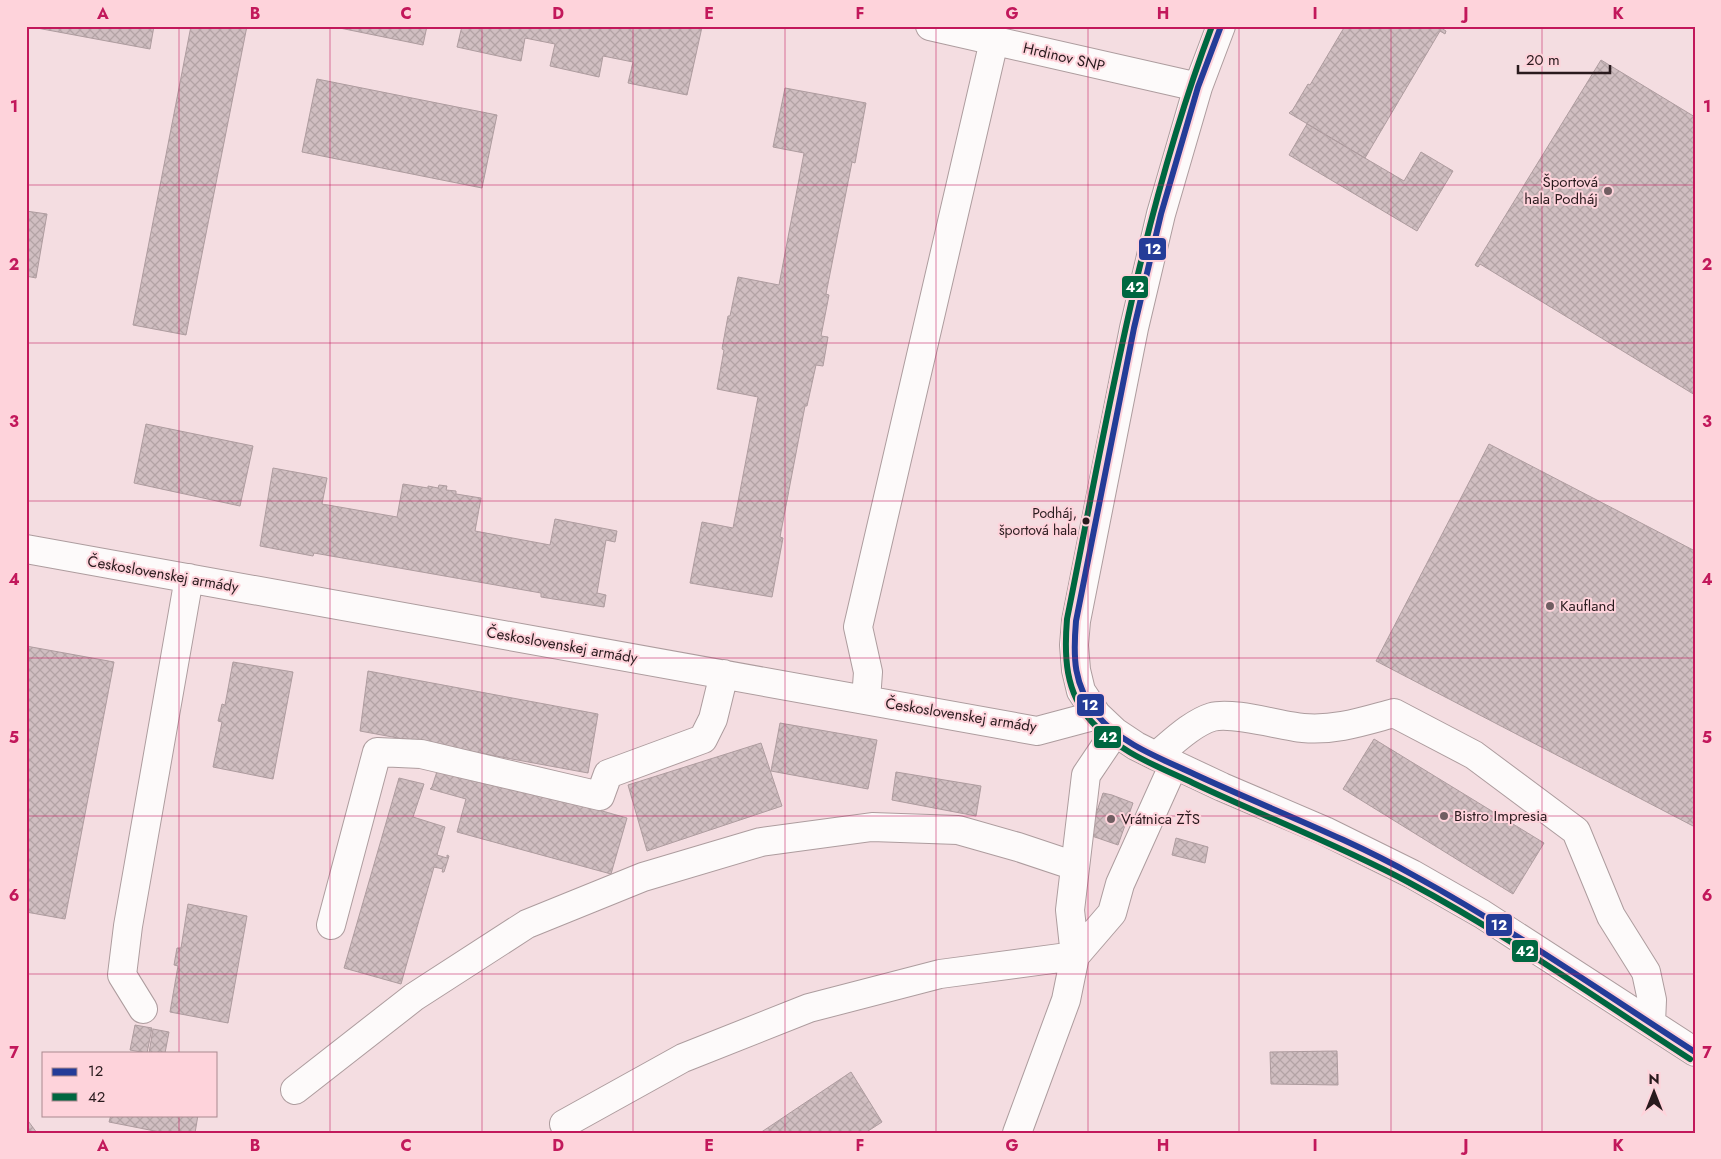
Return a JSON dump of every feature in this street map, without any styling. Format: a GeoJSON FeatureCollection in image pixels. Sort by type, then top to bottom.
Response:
{"type":"FeatureCollection","features":[{"type":"Feature","properties":{"kind":"street","name":"Hrdinov SNP"},"geometry":{"type":"LineString","coordinates":[[930,26],[1198,87]]}},
{"type":"Feature","properties":{"kind":"street"},"geometry":{"type":"LineString","coordinates":[[1221,26],[1198,87],[1161,214],[1134,328],[1077,612],[1074,645],[1076,670],[1081,691],[1106,724],[1136,746],[1222,787],[1325,831],[1412,874],[1482,914],[1695,1052]]}},
{"type":"Feature","properties":{"kind":"street"},"geometry":{"type":"LineString","coordinates":[[866,700],[868,672],[858,627],[994,41]]}},
{"type":"Feature","properties":{"kind":"street","name":"Československej armády"},"geometry":{"type":"LineString","coordinates":[[26,549],[1037,731],[1106,724]]}},
{"type":"Feature","properties":{"kind":"street"},"geometry":{"type":"LineString","coordinates":[[142,1009],[122,975],[128,926],[189,578]]}},
{"type":"Feature","properties":{"kind":"street"},"geometry":{"type":"LineString","coordinates":[[331,925],[377,752],[420,754],[600,796],[608,774],[703,739],[713,719],[724,674]]}},
{"type":"Feature","properties":{"kind":"street"},"geometry":{"type":"LineString","coordinates":[[564,1124],[683,1058],[809,1008],[940,974],[1075,956],[1112,913],[1120,884],[1165,760],[1189,730],[1213,717],[1231,716],[1304,728],[1344,726],[1394,712],[1474,755],[1576,831],[1611,916],[1646,972],[1652,1000],[1651,1023]]}},
{"type":"Feature","properties":{"kind":"street"},"geometry":{"type":"LineString","coordinates":[[1017,1133],[1066,1000],[1075,956],[1070,910],[1086,776],[1106,724]]}},
{"type":"Feature","properties":{"kind":"street"},"geometry":{"type":"LineString","coordinates":[[296,1090],[414,997],[527,924],[643,877],[761,842],[872,826],[958,830],[1075,866]]}},
{"type":"Feature","properties":{"kind":"building"},"geometry":{"type":"Polygon","coordinates":[[[26,26],[154,26],[150,49],[26,26]]]}},
{"type":"Feature","properties":{"kind":"building"},"geometry":{"type":"Polygon","coordinates":[[[191,26],[247,26],[186,335],[133,325],[191,26]]]}},
{"type":"Feature","properties":{"kind":"building"},"geometry":{"type":"Polygon","coordinates":[[[330,26],[427,26],[423,45],[330,26]]]}},
{"type":"Feature","properties":{"kind":"building"},"geometry":{"type":"Polygon","coordinates":[[[462,26],[702,27],[687,95],[628,83],[633,62],[603,56],[599,77],[550,66],[555,44],[525,38],[521,61],[457,47],[462,26]]]}},
{"type":"Feature","properties":{"kind":"building"},"geometry":{"type":"Polygon","coordinates":[[[1345,26],[1438,26],[1446,31],[1445,34],[1440,31],[1365,158],[1289,113],[1308,84],[1310,85],[1345,26]]]}},
{"type":"Feature","properties":{"kind":"building","name":"Športová hala Podháj"},"geometry":{"type":"Polygon","coordinates":[[[1601,60],[1695,117],[1695,395],[1480,264],[1478,267],[1475,265],[1601,60]]]}},
{"type":"Feature","properties":{"kind":"building"},"geometry":{"type":"Polygon","coordinates":[[[317,79],[497,115],[482,188],[302,152],[317,79]]]}},
{"type":"Feature","properties":{"kind":"building"},"geometry":{"type":"Polygon","coordinates":[[[785,88],[866,103],[855,163],[852,162],[826,294],[829,295],[821,336],[828,337],[823,366],[816,365],[807,406],[805,406],[780,537],[783,538],[772,597],[690,583],[702,522],[733,528],[758,397],[717,389],[728,316],[730,316],[738,277],[779,285],[804,153],[773,147],[785,88]]]}},
{"type":"Feature","properties":{"kind":"building"},"geometry":{"type":"Polygon","coordinates":[[[1307,124],[1404,181],[1421,152],[1453,171],[1417,231],[1289,155],[1307,124]]]}},
{"type":"Feature","properties":{"kind":"building"},"geometry":{"type":"Polygon","coordinates":[[[26,211],[47,214],[36,278],[26,276],[26,211]]]}},
{"type":"Feature","properties":{"kind":"building"},"geometry":{"type":"Polygon","coordinates":[[[146,424],[253,446],[240,506],[134,483],[146,424]]]}},
{"type":"Feature","properties":{"kind":"building","name":"Kaufland"},"geometry":{"type":"Polygon","coordinates":[[[1489,444],[1695,551],[1695,827],[1376,661],[1489,444]]]}},
{"type":"Feature","properties":{"kind":"building"},"geometry":{"type":"Polygon","coordinates":[[[273,468],[327,478],[322,504],[397,517],[403,484],[428,488],[428,486],[438,488],[439,485],[447,486],[446,490],[456,491],[456,494],[481,498],[475,531],[550,545],[555,519],[617,531],[615,542],[606,540],[597,593],[606,595],[604,607],[541,597],[541,593],[314,553],[313,556],[260,546],[273,468]]]}},
{"type":"Feature","properties":{"kind":"building"},"geometry":{"type":"Polygon","coordinates":[[[26,646],[114,662],[65,919],[26,912],[26,646]]]}},
{"type":"Feature","properties":{"kind":"building"},"geometry":{"type":"Polygon","coordinates":[[[233,662],[293,672],[273,779],[213,767],[222,722],[218,721],[222,704],[225,705],[233,662]]]}},
{"type":"Feature","properties":{"kind":"building"},"geometry":{"type":"Polygon","coordinates":[[[368,671],[598,714],[588,773],[360,731],[368,671]]]}},
{"type":"Feature","properties":{"kind":"building"},"geometry":{"type":"Polygon","coordinates":[[[780,723],[877,740],[868,789],[771,771],[780,723]]]}},
{"type":"Feature","properties":{"kind":"building","name":"Bistro Impresia"},"geometry":{"type":"Polygon","coordinates":[[[1374,739],[1544,843],[1513,894],[1343,789],[1374,739]]]}},
{"type":"Feature","properties":{"kind":"building"},"geometry":{"type":"Polygon","coordinates":[[[761,743],[782,806],[647,851],[628,785],[761,743]]]}},
{"type":"Feature","properties":{"kind":"building"},"geometry":{"type":"Polygon","coordinates":[[[439,765],[627,818],[611,874],[457,832],[466,799],[430,789],[439,765]]]}},
{"type":"Feature","properties":{"kind":"building"},"geometry":{"type":"Polygon","coordinates":[[[896,772],[981,786],[976,816],[892,800],[896,772]]]}},
{"type":"Feature","properties":{"kind":"building"},"geometry":{"type":"Polygon","coordinates":[[[399,778],[424,784],[413,817],[445,827],[437,855],[447,858],[447,855],[449,856],[444,872],[442,872],[443,869],[434,867],[401,984],[344,968],[399,778]]]}},
{"type":"Feature","properties":{"kind":"building","name":"Vrátnica ZŤS"},"geometry":{"type":"Polygon","coordinates":[[[1103,793],[1133,803],[1118,845],[1089,835],[1103,793]]]}},
{"type":"Feature","properties":{"kind":"building"},"geometry":{"type":"Polygon","coordinates":[[[1176,838],[1208,847],[1205,863],[1172,855],[1176,838]]]}},
{"type":"Feature","properties":{"kind":"building"},"geometry":{"type":"Polygon","coordinates":[[[188,904],[247,916],[228,1023],[170,1012],[178,966],[174,965],[177,948],[181,948],[188,904]]]}},
{"type":"Feature","properties":{"kind":"building"},"geometry":{"type":"Polygon","coordinates":[[[135,1025],[152,1028],[147,1052],[130,1050],[135,1025]]]}},
{"type":"Feature","properties":{"kind":"building"},"geometry":{"type":"Polygon","coordinates":[[[153,1029],[169,1032],[165,1052],[149,1052],[153,1029]]]}},
{"type":"Feature","properties":{"kind":"building"},"geometry":{"type":"Polygon","coordinates":[[[1337,1051],[1338,1085],[1271,1084],[1270,1052],[1337,1051]]]}},
{"type":"Feature","properties":{"kind":"building"},"geometry":{"type":"Polygon","coordinates":[[[851,1072],[882,1122],[865,1133],[760,1133],[851,1072]]]}},
{"type":"Feature","properties":{"kind":"building"},"geometry":{"type":"Polygon","coordinates":[[[111,1116],[198,1116],[195,1133],[165,1133],[109,1122],[111,1116]]]}},
{"type":"Feature","properties":{"kind":"building"},"geometry":{"type":"Polygon","coordinates":[[[26,1118],[37,1133],[26,1133],[26,1118]]]}},
{"type":"Feature","properties":{"kind":"transit line","name":"42"},"geometry":{"type":"LineString","coordinates":[[1212,26],[1187,98],[1165,171],[1145,245],[1111,394],[1067,619],[1066,660],[1071,686],[1076,698],[1082,710],[1091,721],[1126,750],[1408,882],[1516,945],[1690,1059]]}},
{"type":"Feature","properties":{"kind":"transit line","name":"12"},"geometry":{"type":"LineString","coordinates":[[1221,26],[1198,87],[1161,214],[1134,328],[1076,621],[1076,670],[1083,693],[1097,715],[1129,742],[1221,787],[1360,848],[1413,875],[1520,938],[1695,1052]]}},
{"type":"Feature","properties":{"kind":"place","name":"Športová hala Podháj"},"geometry":{"type":"Point","coordinates":[1608,191]}},
{"type":"Feature","properties":{"kind":"place","name":"Podháj, športová hala"},"geometry":{"type":"Point","coordinates":[1086,521]}},
{"type":"Feature","properties":{"kind":"place","name":"Kaufland"},"geometry":{"type":"Point","coordinates":[1550,606]}},
{"type":"Feature","properties":{"kind":"place","name":"Bistro Impresia"},"geometry":{"type":"Point","coordinates":[1444,816]}},
{"type":"Feature","properties":{"kind":"place","name":"Vrátnica ZŤS"},"geometry":{"type":"Point","coordinates":[1111,819]}}]}
